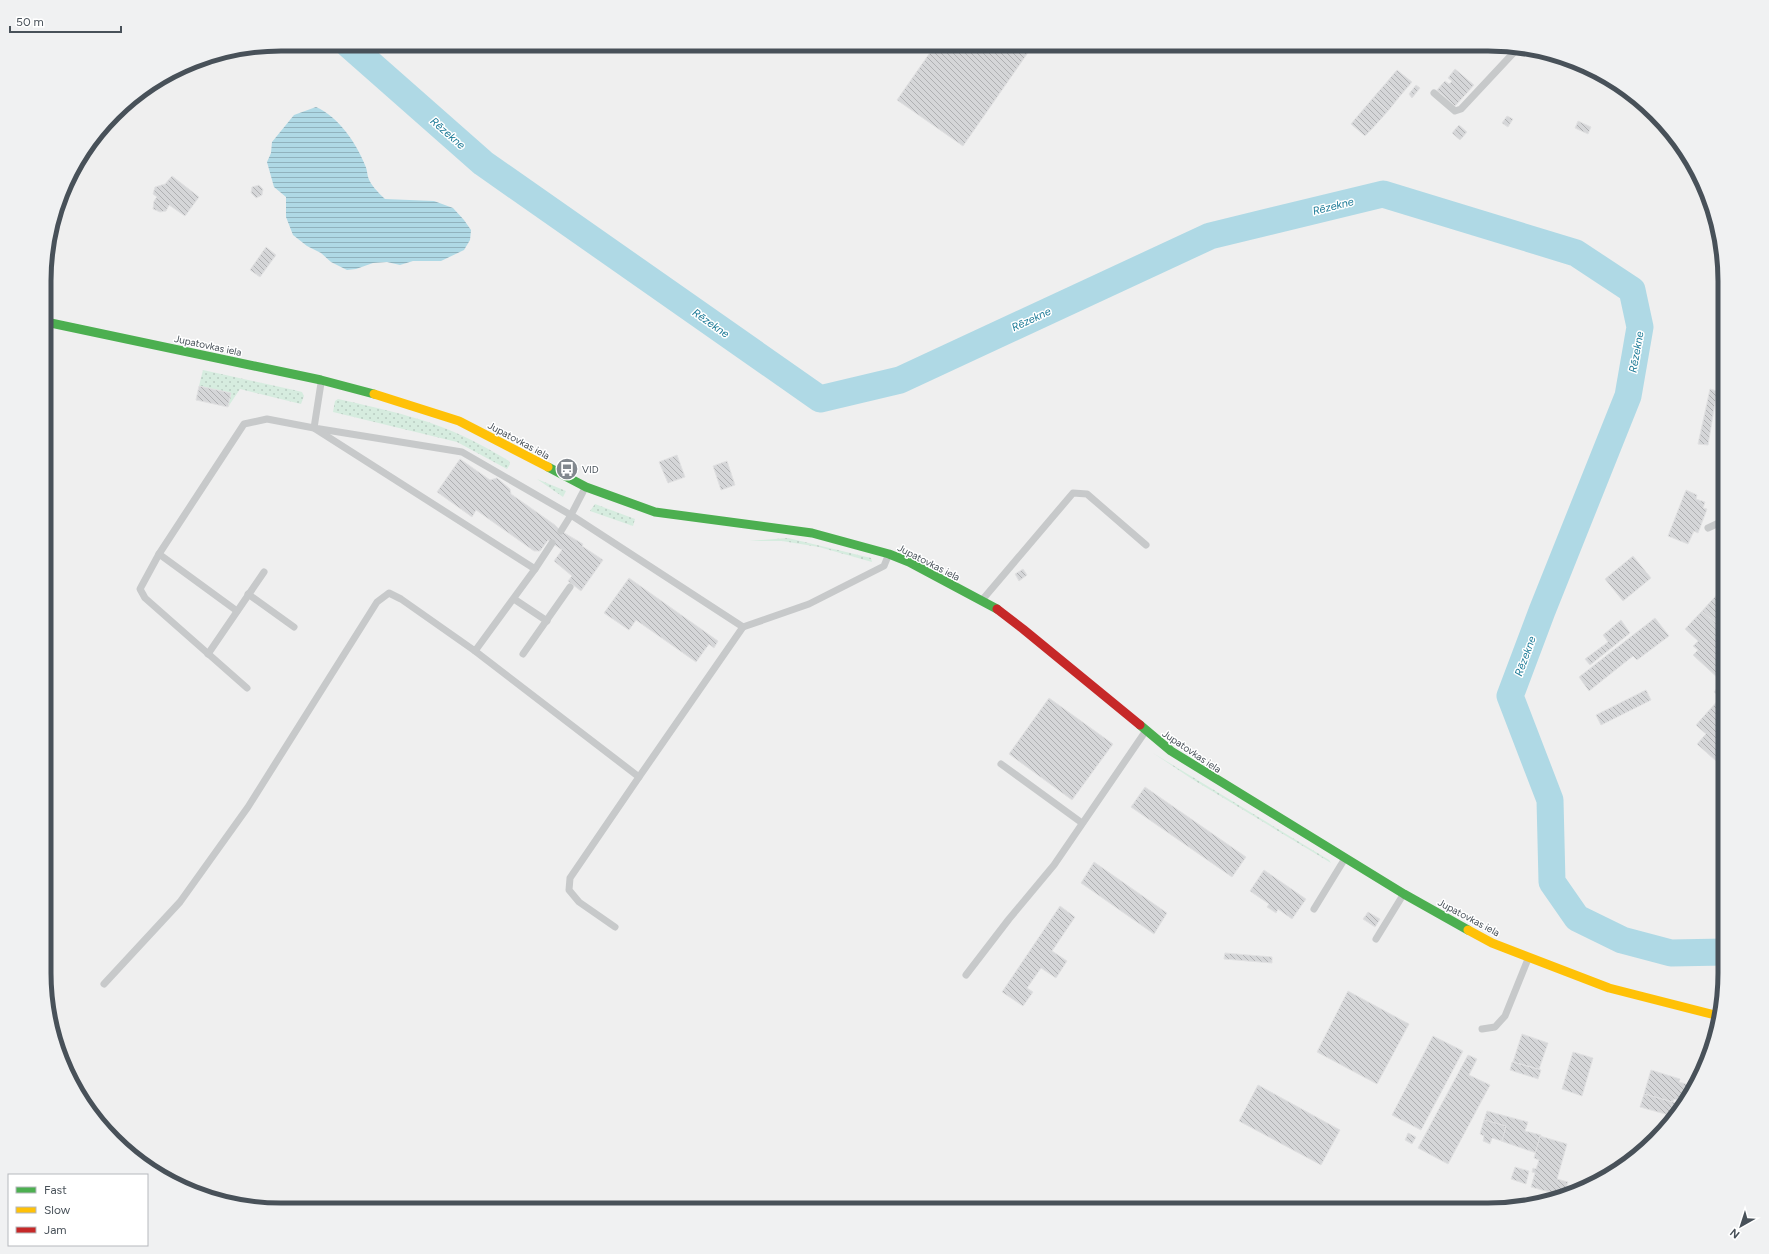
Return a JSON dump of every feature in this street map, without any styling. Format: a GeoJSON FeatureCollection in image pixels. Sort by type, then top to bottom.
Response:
{"type":"FeatureCollection","features":[{"type":"Feature","properties":{"kind":"street","name":"Jupatovkas iela"},"geometry":{"type":"LineString","coordinates":[[51,323],[322,380],[392,399],[459,421],[586,487],[655,512],[812,533],[889,554],[996,609],[1023,629],[1145,732],[1170,751],[1404,894],[1492,943],[1610,988],[1714,1015]]}},
{"type":"Feature","properties":{"kind":"lane"},"geometry":{"type":"LineString","coordinates":[[1434,93],[1455,111],[1461,109],[1514,52]]}},
{"type":"Feature","properties":{"kind":"lane"},"geometry":{"type":"LineString","coordinates":[[314,428],[322,380]]}},
{"type":"Feature","properties":{"kind":"lane"},"geometry":{"type":"LineString","coordinates":[[247,688],[145,598],[140,589],[159,554],[244,424],[267,419],[462,452],[571,515],[743,627]]}},
{"type":"Feature","properties":{"kind":"lane"},"geometry":{"type":"LineString","coordinates":[[314,428],[536,569]]}},
{"type":"Feature","properties":{"kind":"lane"},"geometry":{"type":"LineString","coordinates":[[561,531],[586,487]]}},
{"type":"Feature","properties":{"kind":"lane"},"geometry":{"type":"LineString","coordinates":[[982,601],[1073,493],[1087,494],[1146,545]]}},
{"type":"Feature","properties":{"kind":"lane"},"geometry":{"type":"LineString","coordinates":[[1708,528],[1718,523]]}},
{"type":"Feature","properties":{"kind":"lane"},"geometry":{"type":"LineString","coordinates":[[476,651],[536,569],[552,543]]}},
{"type":"Feature","properties":{"kind":"lane"},"geometry":{"type":"LineString","coordinates":[[159,554],[237,611]]}},
{"type":"Feature","properties":{"kind":"lane"},"geometry":{"type":"LineString","coordinates":[[615,928],[579,902],[569,890],[570,878],[743,627],[809,604],[871,574],[884,566],[889,554]]}},
{"type":"Feature","properties":{"kind":"lane"},"geometry":{"type":"LineString","coordinates":[[208,654],[264,572]]}},
{"type":"Feature","properties":{"kind":"lane"},"geometry":{"type":"LineString","coordinates":[[523,654],[570,587]]}},
{"type":"Feature","properties":{"kind":"lane"},"geometry":{"type":"LineString","coordinates":[[104,984],[180,902],[248,807],[378,602],[388,593],[476,651],[639,777]]}},
{"type":"Feature","properties":{"kind":"lane"},"geometry":{"type":"LineString","coordinates":[[248,594],[294,627]]}},
{"type":"Feature","properties":{"kind":"lane"},"geometry":{"type":"LineString","coordinates":[[514,599],[547,621]]}},
{"type":"Feature","properties":{"kind":"lane"},"geometry":{"type":"LineString","coordinates":[[966,975],[1054,864],[1145,732]]}},
{"type":"Feature","properties":{"kind":"lane"},"geometry":{"type":"LineString","coordinates":[[1001,764],[1082,823]]}},
{"type":"Feature","properties":{"kind":"lane"},"geometry":{"type":"LineString","coordinates":[[1314,909],[1346,858]]}},
{"type":"Feature","properties":{"kind":"lane"},"geometry":{"type":"LineString","coordinates":[[1376,939],[1404,894]]}},
{"type":"Feature","properties":{"kind":"lane"},"geometry":{"type":"LineString","coordinates":[[1482,1029],[1495,1027],[1505,1016],[1529,957]]}},
{"type":"Feature","properties":{"kind":"green space"},"geometry":{"type":"Polygon","coordinates":[[[203,370],[302,392],[304,396],[301,404],[240,389],[228,407],[231,393],[199,386],[203,370]]]}},
{"type":"Feature","properties":{"kind":"green space"},"geometry":{"type":"Polygon","coordinates":[[[338,399],[374,407],[446,428],[490,450],[509,461],[510,464],[507,469],[457,442],[333,412],[335,401],[338,399]]]}},
{"type":"Feature","properties":{"kind":"green space"},"geometry":{"type":"Polygon","coordinates":[[[537,479],[566,491],[563,497],[537,479]]]}},
{"type":"Feature","properties":{"kind":"green space"},"geometry":{"type":"Polygon","coordinates":[[[595,504],[635,519],[633,526],[590,511],[595,504]]]}},
{"type":"Feature","properties":{"kind":"green space"},"geometry":{"type":"Polygon","coordinates":[[[788,538],[871,558],[872,562],[819,547],[782,541],[749,541],[788,538]]]}},
{"type":"Feature","properties":{"kind":"green space"},"geometry":{"type":"Polygon","coordinates":[[[1153,753],[1329,860],[1331,863],[1192,779],[1153,753]]]}},
{"type":"Feature","properties":{"kind":"water"},"geometry":{"type":"Polygon","coordinates":[[[316,107],[332,117],[352,140],[366,166],[371,183],[385,199],[434,201],[453,208],[471,230],[470,240],[464,250],[441,261],[413,261],[400,265],[387,262],[373,263],[356,269],[347,270],[331,262],[321,253],[307,246],[293,235],[286,217],[286,197],[274,187],[267,162],[271,153],[272,142],[294,115],[316,107]]]}},
{"type":"Feature","properties":{"kind":"building"},"geometry":{"type":"Polygon","coordinates":[[[931,51],[1029,51],[963,146],[897,100],[931,51]]]}},
{"type":"Feature","properties":{"kind":"building"},"geometry":{"type":"Polygon","coordinates":[[[1455,69],[1474,85],[1455,106],[1437,90],[1445,81],[1449,84],[1452,81],[1448,78],[1455,69]]]}},
{"type":"Feature","properties":{"kind":"building"},"geometry":{"type":"Polygon","coordinates":[[[1397,70],[1412,82],[1400,96],[1386,83],[1397,70]]]}},
{"type":"Feature","properties":{"kind":"building"},"geometry":{"type":"Polygon","coordinates":[[[1386,83],[1400,96],[1388,111],[1373,98],[1386,83]]]}},
{"type":"Feature","properties":{"kind":"building"},"geometry":{"type":"Polygon","coordinates":[[[1416,85],[1420,88],[1412,98],[1409,94],[1416,85]]]}},
{"type":"Feature","properties":{"kind":"building"},"geometry":{"type":"Polygon","coordinates":[[[1373,98],[1388,111],[1370,131],[1356,118],[1373,98]]]}},
{"type":"Feature","properties":{"kind":"building"},"geometry":{"type":"Polygon","coordinates":[[[1507,116],[1513,119],[1508,127],[1502,123],[1507,116]]]}},
{"type":"Feature","properties":{"kind":"building"},"geometry":{"type":"Polygon","coordinates":[[[1356,118],[1370,131],[1365,136],[1351,124],[1356,118]]]}},
{"type":"Feature","properties":{"kind":"building"},"geometry":{"type":"Polygon","coordinates":[[[1578,121],[1591,127],[1588,134],[1575,128],[1578,121]]]}},
{"type":"Feature","properties":{"kind":"building"},"geometry":{"type":"Polygon","coordinates":[[[1459,125],[1467,132],[1460,140],[1452,133],[1459,125]]]}},
{"type":"Feature","properties":{"kind":"building"},"geometry":{"type":"Polygon","coordinates":[[[172,176],[199,197],[185,216],[169,205],[166,211],[160,212],[153,209],[154,201],[157,197],[153,194],[155,187],[165,184],[172,176]]]}},
{"type":"Feature","properties":{"kind":"building"},"geometry":{"type":"Polygon","coordinates":[[[259,185],[263,189],[262,195],[256,198],[251,193],[252,187],[259,185]]]}},
{"type":"Feature","properties":{"kind":"building"},"geometry":{"type":"Polygon","coordinates":[[[266,247],[276,255],[260,277],[250,270],[266,247]]]}},
{"type":"Feature","properties":{"kind":"building"},"geometry":{"type":"Polygon","coordinates":[[[199,386],[231,393],[228,407],[196,400],[199,386]]]}},
{"type":"Feature","properties":{"kind":"building"},"geometry":{"type":"Polygon","coordinates":[[[1710,389],[1717,391],[1708,445],[1698,444],[1710,389]]]}},
{"type":"Feature","properties":{"kind":"building"},"geometry":{"type":"Polygon","coordinates":[[[677,455],[685,477],[668,483],[659,462],[677,455]]]}},
{"type":"Feature","properties":{"kind":"building"},"geometry":{"type":"Polygon","coordinates":[[[460,459],[490,480],[497,478],[510,489],[511,494],[555,525],[561,531],[583,544],[582,546],[603,560],[581,591],[568,581],[572,576],[554,561],[562,550],[548,540],[540,551],[534,551],[476,510],[472,517],[437,492],[460,459]]]}},
{"type":"Feature","properties":{"kind":"building"},"geometry":{"type":"Polygon","coordinates":[[[727,461],[735,485],[721,490],[713,466],[727,461]]]}},
{"type":"Feature","properties":{"kind":"building"},"geometry":{"type":"Polygon","coordinates":[[[1686,490],[1697,495],[1696,499],[1705,502],[1703,508],[1707,509],[1698,533],[1694,531],[1688,544],[1668,536],[1686,490]]]}},
{"type":"Feature","properties":{"kind":"building"},"geometry":{"type":"Polygon","coordinates":[[[1633,556],[1651,578],[1623,601],[1605,579],[1633,556]]]}},
{"type":"Feature","properties":{"kind":"building"},"geometry":{"type":"Polygon","coordinates":[[[1023,569],[1027,575],[1019,581],[1015,574],[1023,569]]]}},
{"type":"Feature","properties":{"kind":"building"},"geometry":{"type":"Polygon","coordinates":[[[629,578],[718,641],[714,648],[709,644],[696,662],[636,620],[629,630],[604,613],[629,578]]]}},
{"type":"Feature","properties":{"kind":"building"},"geometry":{"type":"Polygon","coordinates":[[[1718,594],[1718,626],[1702,611],[1718,594]]]}},
{"type":"Feature","properties":{"kind":"building"},"geometry":{"type":"Polygon","coordinates":[[[1702,611],[1718,625],[1718,678],[1693,655],[1698,650],[1693,646],[1698,641],[1685,629],[1702,611]]]}},
{"type":"Feature","properties":{"kind":"building"},"geometry":{"type":"Polygon","coordinates":[[[1655,618],[1669,636],[1637,660],[1633,656],[1589,691],[1579,677],[1655,618]]]}},
{"type":"Feature","properties":{"kind":"building"},"geometry":{"type":"Polygon","coordinates":[[[1621,620],[1630,633],[1590,665],[1585,659],[1608,642],[1603,635],[1621,620]]]}},
{"type":"Feature","properties":{"kind":"building"},"geometry":{"type":"Polygon","coordinates":[[[1718,687],[1718,696],[1714,692],[1718,687]]]}},
{"type":"Feature","properties":{"kind":"building"},"geometry":{"type":"Polygon","coordinates":[[[1646,690],[1651,700],[1601,725],[1596,715],[1646,690]]]}},
{"type":"Feature","properties":{"kind":"building"},"geometry":{"type":"Polygon","coordinates":[[[1049,698],[1113,744],[1072,800],[1009,754],[1049,698]]]}},
{"type":"Feature","properties":{"kind":"building"},"geometry":{"type":"Polygon","coordinates":[[[1718,700],[1718,763],[1697,744],[1706,734],[1696,725],[1718,700]]]}},
{"type":"Feature","properties":{"kind":"building"},"geometry":{"type":"Polygon","coordinates":[[[1145,787],[1246,857],[1232,877],[1131,807],[1145,787]]]}},
{"type":"Feature","properties":{"kind":"building"},"geometry":{"type":"Polygon","coordinates":[[[1094,862],[1167,913],[1154,934],[1081,883],[1094,862]]]}},
{"type":"Feature","properties":{"kind":"building"},"geometry":{"type":"Polygon","coordinates":[[[1264,870],[1306,899],[1292,919],[1278,909],[1276,913],[1267,907],[1269,904],[1250,891],[1264,870]]]}},
{"type":"Feature","properties":{"kind":"building"},"geometry":{"type":"Polygon","coordinates":[[[1060,906],[1075,917],[1052,951],[1067,961],[1056,978],[1041,968],[1027,988],[1033,992],[1023,1006],[1002,992],[1060,906]]]}},
{"type":"Feature","properties":{"kind":"building"},"geometry":{"type":"Polygon","coordinates":[[[1368,912],[1380,919],[1375,927],[1363,919],[1368,912]]]}},
{"type":"Feature","properties":{"kind":"building"},"geometry":{"type":"Polygon","coordinates":[[[1225,953],[1272,957],[1272,963],[1224,959],[1225,953]]]}},
{"type":"Feature","properties":{"kind":"building"},"geometry":{"type":"Polygon","coordinates":[[[1348,991],[1409,1024],[1377,1084],[1317,1052],[1348,991]]]}},
{"type":"Feature","properties":{"kind":"building"},"geometry":{"type":"Polygon","coordinates":[[[1522,1034],[1548,1043],[1539,1069],[1513,1062],[1522,1034]]]}},
{"type":"Feature","properties":{"kind":"building"},"geometry":{"type":"Polygon","coordinates":[[[1433,1036],[1463,1051],[1421,1130],[1392,1115],[1433,1036]]]}},
{"type":"Feature","properties":{"kind":"building"},"geometry":{"type":"Polygon","coordinates":[[[1573,1052],[1593,1058],[1582,1096],[1562,1089],[1573,1052]]]}},
{"type":"Feature","properties":{"kind":"building"},"geometry":{"type":"Polygon","coordinates":[[[1468,1055],[1477,1059],[1469,1075],[1490,1085],[1448,1164],[1418,1148],[1468,1055]]]}},
{"type":"Feature","properties":{"kind":"building"},"geometry":{"type":"Polygon","coordinates":[[[1512,1062],[1541,1070],[1538,1079],[1510,1070],[1512,1062]]]}},
{"type":"Feature","properties":{"kind":"building"},"geometry":{"type":"Polygon","coordinates":[[[1651,1070],[1680,1079],[1679,1082],[1689,1085],[1679,1101],[1674,1099],[1673,1102],[1644,1094],[1651,1070]]]}},
{"type":"Feature","properties":{"kind":"building"},"geometry":{"type":"Polygon","coordinates":[[[1258,1085],[1340,1130],[1321,1165],[1239,1121],[1258,1085]]]}},
{"type":"Feature","properties":{"kind":"building"},"geometry":{"type":"Polygon","coordinates":[[[1644,1094],[1677,1103],[1669,1115],[1640,1107],[1644,1094]]]}},
{"type":"Feature","properties":{"kind":"building"},"geometry":{"type":"Polygon","coordinates":[[[1487,1111],[1528,1122],[1525,1131],[1541,1135],[1536,1153],[1501,1141],[1506,1126],[1484,1120],[1487,1111]]]}},
{"type":"Feature","properties":{"kind":"building"},"geometry":{"type":"Polygon","coordinates":[[[1484,1120],[1506,1126],[1502,1141],[1492,1138],[1490,1144],[1483,1141],[1484,1136],[1480,1134],[1484,1120]]]}},
{"type":"Feature","properties":{"kind":"building"},"geometry":{"type":"Polygon","coordinates":[[[1408,1133],[1416,1137],[1412,1144],[1405,1140],[1408,1133]]]}},
{"type":"Feature","properties":{"kind":"building"},"geometry":{"type":"Polygon","coordinates":[[[1540,1136],[1567,1144],[1557,1179],[1568,1182],[1566,1189],[1554,1193],[1531,1187],[1535,1173],[1532,1172],[1533,1168],[1536,1169],[1539,1160],[1534,1158],[1540,1136]]]}},
{"type":"Feature","properties":{"kind":"building"},"geometry":{"type":"Polygon","coordinates":[[[1515,1167],[1529,1171],[1526,1184],[1511,1179],[1515,1167]]]}},
{"type":"Feature","properties":{"kind":"waterway","name":"Rēzekne"},"geometry":{"type":"LineString","coordinates":[[356,51],[483,163],[820,399],[900,380],[1210,236],[1383,194],[1576,253],[1632,290],[1640,327],[1628,396],[1542,611],[1510,696],[1550,800],[1552,882],[1577,918],[1622,940],[1671,953],[1718,952]]}},
{"type":"Feature","properties":{"kind":"traffic: fast"},"geometry":{"type":"LineString","coordinates":[[51,323],[321,380],[374,394]]}},
{"type":"Feature","properties":{"kind":"traffic: fast"},"geometry":{"type":"LineString","coordinates":[[548,467],[586,487],[655,512],[812,533],[889,554],[909,562],[997,609]]}},
{"type":"Feature","properties":{"kind":"traffic: fast"},"geometry":{"type":"LineString","coordinates":[[1140,725],[1171,751],[1404,894],[1468,930]]}},
{"type":"Feature","properties":{"kind":"traffic: slow"},"geometry":{"type":"LineString","coordinates":[[374,394],[459,421],[548,467]]}},
{"type":"Feature","properties":{"kind":"traffic: slow"},"geometry":{"type":"LineString","coordinates":[[1468,930],[1492,943],[1609,988],[1714,1015]]}},
{"type":"Feature","properties":{"kind":"traffic: jam"},"geometry":{"type":"LineString","coordinates":[[997,609],[1140,725]]}},
{"type":"Feature","properties":{"kind":"place","name":"VID"},"geometry":{"type":"Point","coordinates":[567,469]}}]}
